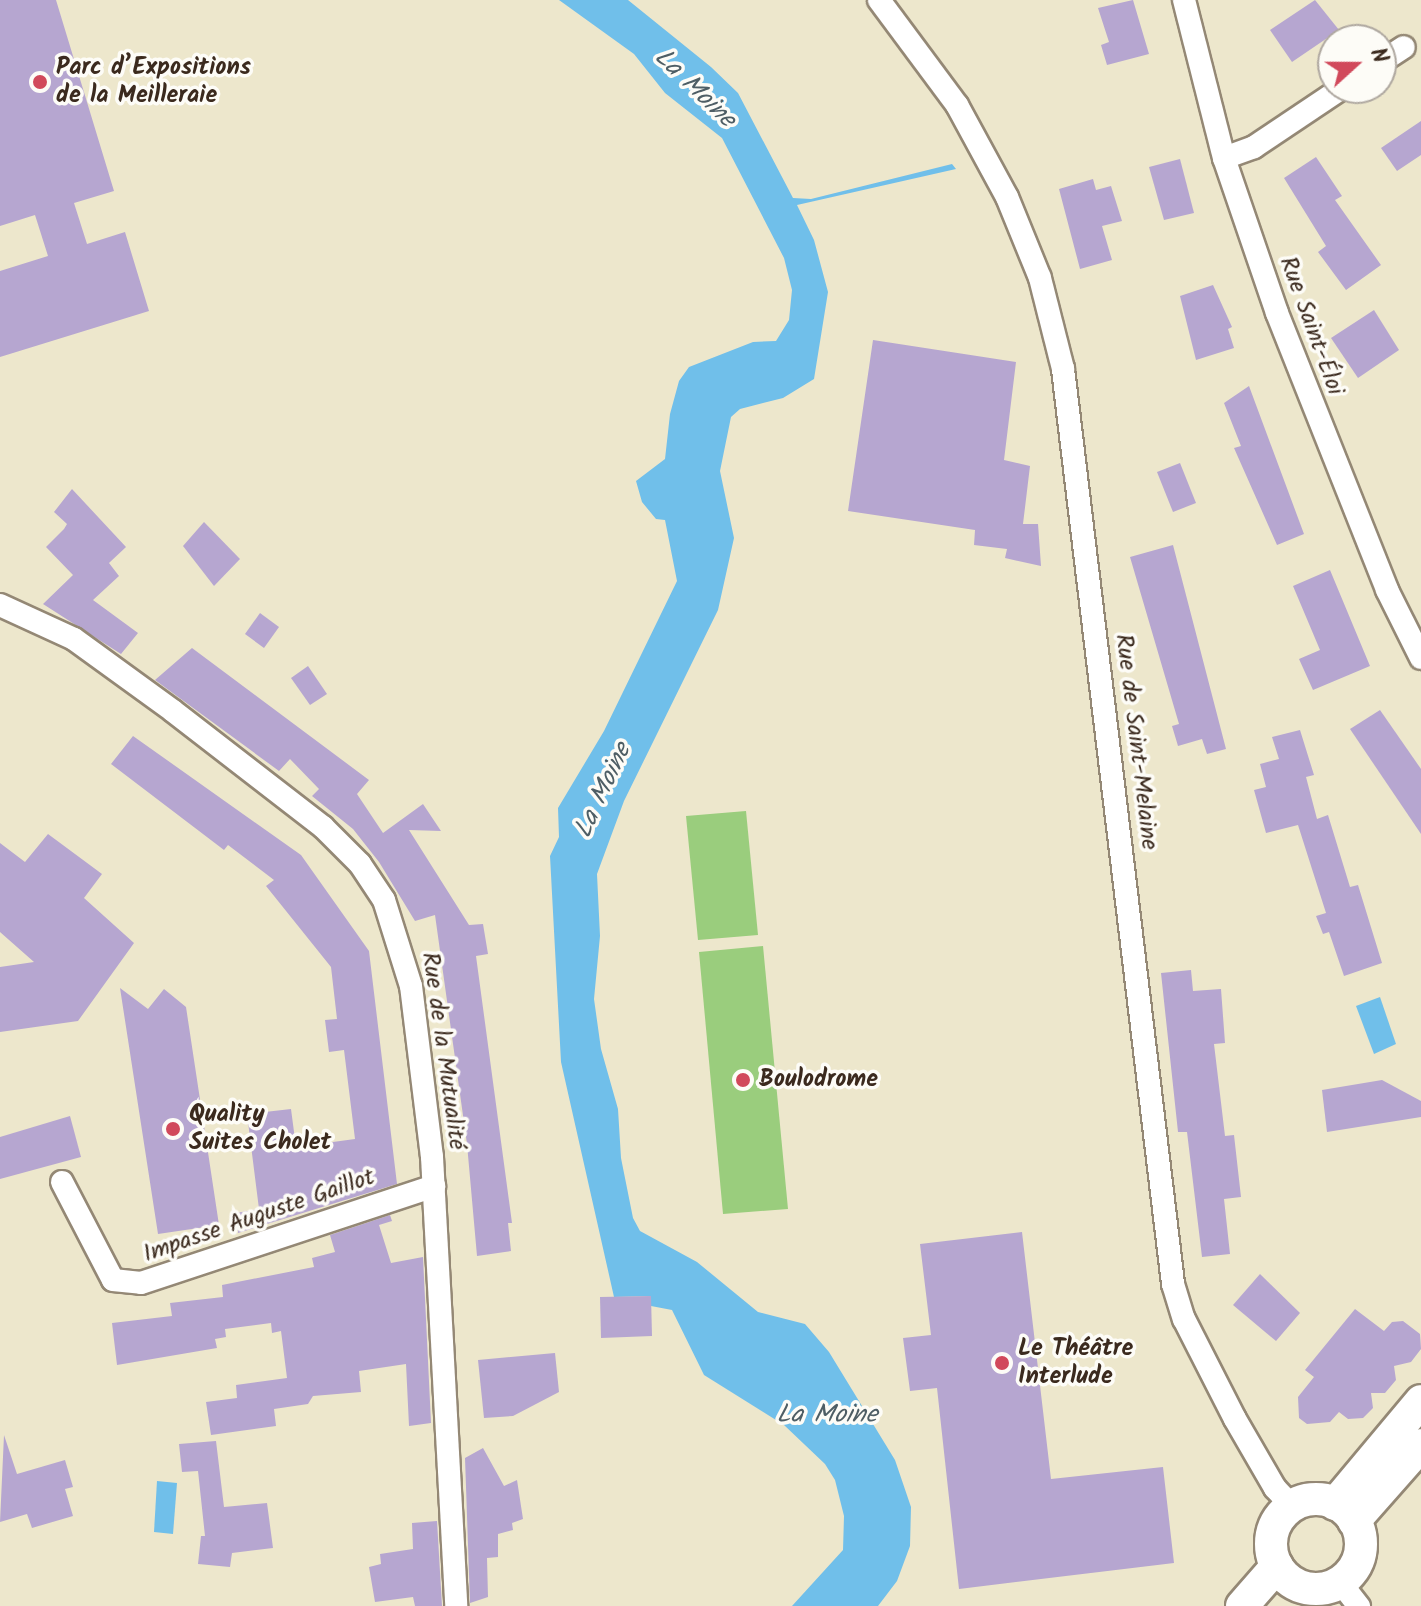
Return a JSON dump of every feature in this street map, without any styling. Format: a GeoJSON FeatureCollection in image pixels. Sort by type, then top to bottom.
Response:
{"type":"FeatureCollection","features":[{"type":"Feature","properties":{"kind":"main road"},"geometry":{"type":"LineString","coordinates":[[1345,1512],[1421,1401]]}},
{"type":"Feature","properties":{"kind":"main road"},"geometry":{"type":"LineString","coordinates":[[1345,1512],[1421,1445]]}},
{"type":"Feature","properties":{"kind":"main road"},"geometry":{"type":"LineString","coordinates":[[1242,1606],[1287,1586],[1350,1594],[1361,1547],[1345,1512],[1306,1500],[1292,1506],[1275,1526],[1271,1539],[1287,1586]]}},
{"type":"Feature","properties":{"kind":"street","name":"Rue de Saint-Melaine"},"geometry":{"type":"LineString","coordinates":[[879,0],[957,105],[1007,197],[1040,278],[1063,369],[1173,1284],[1184,1319],[1235,1419],[1275,1488],[1292,1506]]}},
{"type":"Feature","properties":{"kind":"street","name":"Rue Saint-Éloi"},"geometry":{"type":"LineString","coordinates":[[1184,0],[1224,158],[1326,444],[1421,658]]}},
{"type":"Feature","properties":{"kind":"street"},"geometry":{"type":"LineString","coordinates":[[1397,52],[1404,47]]}},
{"type":"Feature","properties":{"kind":"street"},"geometry":{"type":"LineString","coordinates":[[1224,158],[1254,147],[1318,104]]}},
{"type":"Feature","properties":{"kind":"street","name":"Rue de la Mutualité"},"geometry":{"type":"LineString","coordinates":[[0,605],[74,639],[323,827],[360,864],[384,900],[402,946],[434,1186],[456,1606]]}},
{"type":"Feature","properties":{"kind":"street","name":"Impasse Auguste Gaillot"},"geometry":{"type":"LineString","coordinates":[[62,1182],[113,1280],[141,1283],[434,1186]]}},
{"type":"Feature","properties":{"kind":"green space"},"geometry":{"type":"Polygon","coordinates":[[[746,811],[758,935],[698,940],[686,816],[746,811]]]}},
{"type":"Feature","properties":{"kind":"green space","name":"Boulodrome"},"geometry":{"type":"Polygon","coordinates":[[[763,946],[788,1209],[723,1214],[699,952],[763,946]]]}},
{"type":"Feature","properties":{"kind":"water","name":"La Moine"},"geometry":{"type":"Polygon","coordinates":[[[559,0],[628,0],[711,67],[738,93],[793,198],[811,199],[952,164],[956,169],[797,205],[814,240],[828,292],[814,379],[783,398],[740,409],[731,417],[720,471],[734,538],[718,610],[624,801],[597,874],[600,936],[594,999],[601,1049],[618,1109],[621,1158],[633,1218],[640,1231],[697,1262],[758,1312],[805,1324],[829,1352],[895,1460],[911,1507],[910,1546],[897,1581],[878,1606],[792,1606],[843,1550],[844,1516],[835,1480],[825,1464],[784,1425],[704,1375],[672,1310],[651,1306],[651,1296],[614,1297],[561,1062],[550,856],[559,837],[558,808],[604,731],[677,581],[665,520],[656,519],[642,502],[636,481],[665,459],[670,414],[679,381],[689,367],[753,342],[776,341],[789,320],[792,290],[784,258],[722,138],[665,93],[634,54],[559,0]]]}},
{"type":"Feature","properties":{"kind":"water"},"geometry":{"type":"Polygon","coordinates":[[[1380,997],[1396,1044],[1374,1054],[1356,1006],[1380,997]]]}},
{"type":"Feature","properties":{"kind":"water"},"geometry":{"type":"Polygon","coordinates":[[[157,1481],[177,1483],[173,1534],[154,1532],[157,1481]]]}},
{"type":"Feature","properties":{"kind":"building"},"geometry":{"type":"Polygon","coordinates":[[[0,0],[56,0],[114,191],[74,203],[87,244],[125,232],[149,311],[0,357],[0,271],[48,256],[35,215],[0,226],[0,0]]]}},
{"type":"Feature","properties":{"kind":"building"},"geometry":{"type":"Polygon","coordinates":[[[1133,0],[1149,54],[1107,65],[1101,45],[1109,42],[1098,8],[1133,0]]]}},
{"type":"Feature","properties":{"kind":"building"},"geometry":{"type":"Polygon","coordinates":[[[1315,0],[1334,24],[1317,24],[1317,45],[1292,62],[1270,30],[1315,0]]]}},
{"type":"Feature","properties":{"kind":"building"},"geometry":{"type":"Polygon","coordinates":[[[1421,121],[1421,155],[1397,171],[1381,148],[1421,121]]]}},
{"type":"Feature","properties":{"kind":"building"},"geometry":{"type":"Polygon","coordinates":[[[1316,157],[1342,196],[1335,200],[1381,265],[1346,290],[1318,252],[1326,246],[1284,178],[1316,157]]]}},
{"type":"Feature","properties":{"kind":"building"},"geometry":{"type":"Polygon","coordinates":[[[1180,159],[1194,213],[1164,220],[1149,167],[1180,159]]]}},
{"type":"Feature","properties":{"kind":"building"},"geometry":{"type":"Polygon","coordinates":[[[1093,179],[1096,190],[1111,186],[1122,221],[1102,226],[1112,260],[1080,269],[1059,189],[1093,179]]]}},
{"type":"Feature","properties":{"kind":"building"},"geometry":{"type":"Polygon","coordinates":[[[1213,285],[1232,327],[1228,329],[1234,348],[1196,360],[1180,296],[1213,285]]]}},
{"type":"Feature","properties":{"kind":"building"},"geometry":{"type":"Polygon","coordinates":[[[1374,310],[1399,350],[1358,378],[1331,338],[1374,310]]]}},
{"type":"Feature","properties":{"kind":"building"},"geometry":{"type":"Polygon","coordinates":[[[873,340],[1016,362],[1004,460],[1030,466],[1023,524],[1038,524],[1041,566],[1005,558],[1007,549],[974,545],[975,530],[848,511],[873,340]]]}},
{"type":"Feature","properties":{"kind":"building"},"geometry":{"type":"Polygon","coordinates":[[[1249,386],[1304,534],[1277,545],[1234,448],[1241,446],[1224,403],[1249,386]]]}},
{"type":"Feature","properties":{"kind":"building"},"geometry":{"type":"Polygon","coordinates":[[[1180,463],[1196,503],[1173,512],[1157,472],[1180,463]]]}},
{"type":"Feature","properties":{"kind":"building"},"geometry":{"type":"Polygon","coordinates":[[[72,489],[126,547],[109,563],[119,576],[93,600],[138,633],[121,654],[43,604],[73,575],[46,547],[67,524],[54,512],[72,489]]]}},
{"type":"Feature","properties":{"kind":"building"},"geometry":{"type":"Polygon","coordinates":[[[204,522],[240,559],[214,586],[183,546],[204,522]]]}},
{"type":"Feature","properties":{"kind":"building"},"geometry":{"type":"Polygon","coordinates":[[[1173,545],[1226,749],[1207,754],[1202,739],[1178,746],[1172,726],[1179,724],[1130,557],[1173,545]]]}},
{"type":"Feature","properties":{"kind":"building"},"geometry":{"type":"Polygon","coordinates":[[[1330,570],[1370,666],[1313,690],[1299,659],[1320,650],[1293,586],[1330,570]]]}},
{"type":"Feature","properties":{"kind":"building"},"geometry":{"type":"Polygon","coordinates":[[[260,613],[279,627],[264,648],[245,634],[260,613]]]}},
{"type":"Feature","properties":{"kind":"building"},"geometry":{"type":"Polygon","coordinates":[[[192,648],[369,780],[357,794],[383,833],[423,804],[441,831],[409,830],[469,925],[483,924],[488,954],[476,956],[512,1223],[508,1223],[511,1251],[477,1256],[467,1144],[435,915],[415,921],[379,862],[353,829],[312,796],[319,789],[290,759],[279,771],[155,680],[192,648]]]}},
{"type":"Feature","properties":{"kind":"building"},"geometry":{"type":"Polygon","coordinates":[[[308,666],[327,694],[310,705],[291,678],[308,666]]]}},
{"type":"Feature","properties":{"kind":"building"},"geometry":{"type":"Polygon","coordinates":[[[1380,710],[1421,769],[1421,834],[1350,729],[1380,710]]]}},
{"type":"Feature","properties":{"kind":"building"},"geometry":{"type":"Polygon","coordinates":[[[1300,730],[1314,775],[1306,777],[1317,819],[1328,815],[1350,887],[1358,885],[1382,963],[1344,976],[1329,932],[1323,934],[1316,916],[1326,913],[1298,825],[1266,833],[1254,790],[1266,787],[1260,764],[1279,759],[1272,737],[1300,730]]]}},
{"type":"Feature","properties":{"kind":"building"},"geometry":{"type":"Polygon","coordinates":[[[133,736],[301,855],[369,951],[397,1184],[238,1233],[236,1213],[259,1209],[247,1114],[291,1109],[296,1147],[355,1139],[344,1050],[329,1052],[325,1020],[337,1019],[331,967],[266,886],[274,880],[228,845],[224,850],[111,764],[133,736]]]}},
{"type":"Feature","properties":{"kind":"building"},"geometry":{"type":"Polygon","coordinates":[[[48,834],[102,874],[84,898],[134,943],[78,1021],[0,1032],[0,967],[34,962],[0,932],[0,843],[25,862],[48,834]]]}},
{"type":"Feature","properties":{"kind":"building"},"geometry":{"type":"Polygon","coordinates":[[[1191,970],[1193,991],[1221,989],[1225,1043],[1214,1044],[1225,1136],[1234,1135],[1241,1197],[1224,1199],[1230,1254],[1202,1257],[1187,1132],[1178,1132],[1161,973],[1191,970]]]}},
{"type":"Feature","properties":{"kind":"building"},"geometry":{"type":"Polygon","coordinates":[[[120,988],[148,1009],[164,989],[186,1007],[219,1225],[158,1234],[120,988]]]}},
{"type":"Feature","properties":{"kind":"building"},"geometry":{"type":"Polygon","coordinates":[[[1382,1080],[1421,1101],[1421,1117],[1327,1132],[1322,1090],[1382,1080]]]}},
{"type":"Feature","properties":{"kind":"building"},"geometry":{"type":"Polygon","coordinates":[[[70,1116],[81,1157],[0,1179],[0,1137],[70,1116]]]}},
{"type":"Feature","properties":{"kind":"building"},"geometry":{"type":"Polygon","coordinates":[[[390,1215],[392,1221],[379,1225],[391,1263],[423,1257],[431,1423],[409,1426],[406,1364],[359,1371],[361,1392],[313,1396],[308,1404],[274,1409],[276,1426],[211,1435],[206,1402],[237,1398],[236,1385],[287,1378],[281,1331],[272,1333],[271,1323],[225,1329],[226,1337],[215,1339],[217,1348],[117,1365],[112,1323],[172,1316],[170,1303],[223,1297],[222,1285],[314,1267],[312,1258],[335,1252],[330,1235],[390,1215]]]}},
{"type":"Feature","properties":{"kind":"building"},"geometry":{"type":"Polygon","coordinates":[[[1022,1232],[1051,1479],[1163,1467],[1174,1563],[959,1589],[937,1388],[910,1391],[903,1338],[931,1335],[920,1244],[1022,1232]]]}},
{"type":"Feature","properties":{"kind":"building"},"geometry":{"type":"Polygon","coordinates":[[[1260,1274],[1300,1313],[1276,1341],[1233,1305],[1260,1274]]]}},
{"type":"Feature","properties":{"kind":"building"},"geometry":{"type":"Polygon","coordinates":[[[651,1296],[652,1336],[601,1338],[600,1297],[651,1296]]]}},
{"type":"Feature","properties":{"kind":"building"},"geometry":{"type":"Polygon","coordinates":[[[1355,1309],[1384,1331],[1392,1322],[1403,1321],[1420,1334],[1421,1349],[1411,1362],[1394,1366],[1396,1380],[1385,1393],[1371,1393],[1373,1408],[1363,1418],[1348,1419],[1339,1412],[1330,1422],[1307,1424],[1299,1418],[1298,1397],[1314,1377],[1305,1370],[1355,1309]]]}},
{"type":"Feature","properties":{"kind":"building"},"geometry":{"type":"Polygon","coordinates":[[[555,1353],[559,1392],[513,1416],[484,1418],[478,1360],[555,1353]]]}},
{"type":"Feature","properties":{"kind":"building"},"geometry":{"type":"Polygon","coordinates":[[[4,1435],[17,1474],[65,1460],[73,1487],[65,1489],[73,1516],[32,1528],[27,1514],[0,1522],[4,1435]]]}},
{"type":"Feature","properties":{"kind":"building"},"geometry":{"type":"Polygon","coordinates":[[[216,1441],[224,1507],[267,1503],[273,1548],[232,1553],[230,1567],[198,1564],[201,1536],[205,1536],[198,1471],[182,1472],[179,1444],[216,1441]]]}},
{"type":"Feature","properties":{"kind":"building"},"geometry":{"type":"Polygon","coordinates":[[[483,1448],[504,1486],[517,1480],[523,1519],[512,1523],[513,1530],[498,1534],[498,1557],[487,1558],[488,1597],[470,1603],[465,1458],[483,1448]]]}},
{"type":"Feature","properties":{"kind":"building"},"geometry":{"type":"Polygon","coordinates":[[[437,1521],[442,1606],[415,1606],[413,1597],[375,1602],[369,1567],[381,1564],[380,1554],[413,1549],[412,1523],[437,1521]]]}},
{"type":"Feature","properties":{"kind":"place","name":"Parc d’Expositions de la Meilleraie"},"geometry":{"type":"Point","coordinates":[40,82]}},
{"type":"Feature","properties":{"kind":"place","name":"Boulodrome"},"geometry":{"type":"Point","coordinates":[743,1080]}},
{"type":"Feature","properties":{"kind":"place","name":"Quality Suites Cholet"},"geometry":{"type":"Point","coordinates":[173,1129]}},
{"type":"Feature","properties":{"kind":"place","name":"Le Théâtre Interlude"},"geometry":{"type":"Point","coordinates":[1002,1363]}}]}
